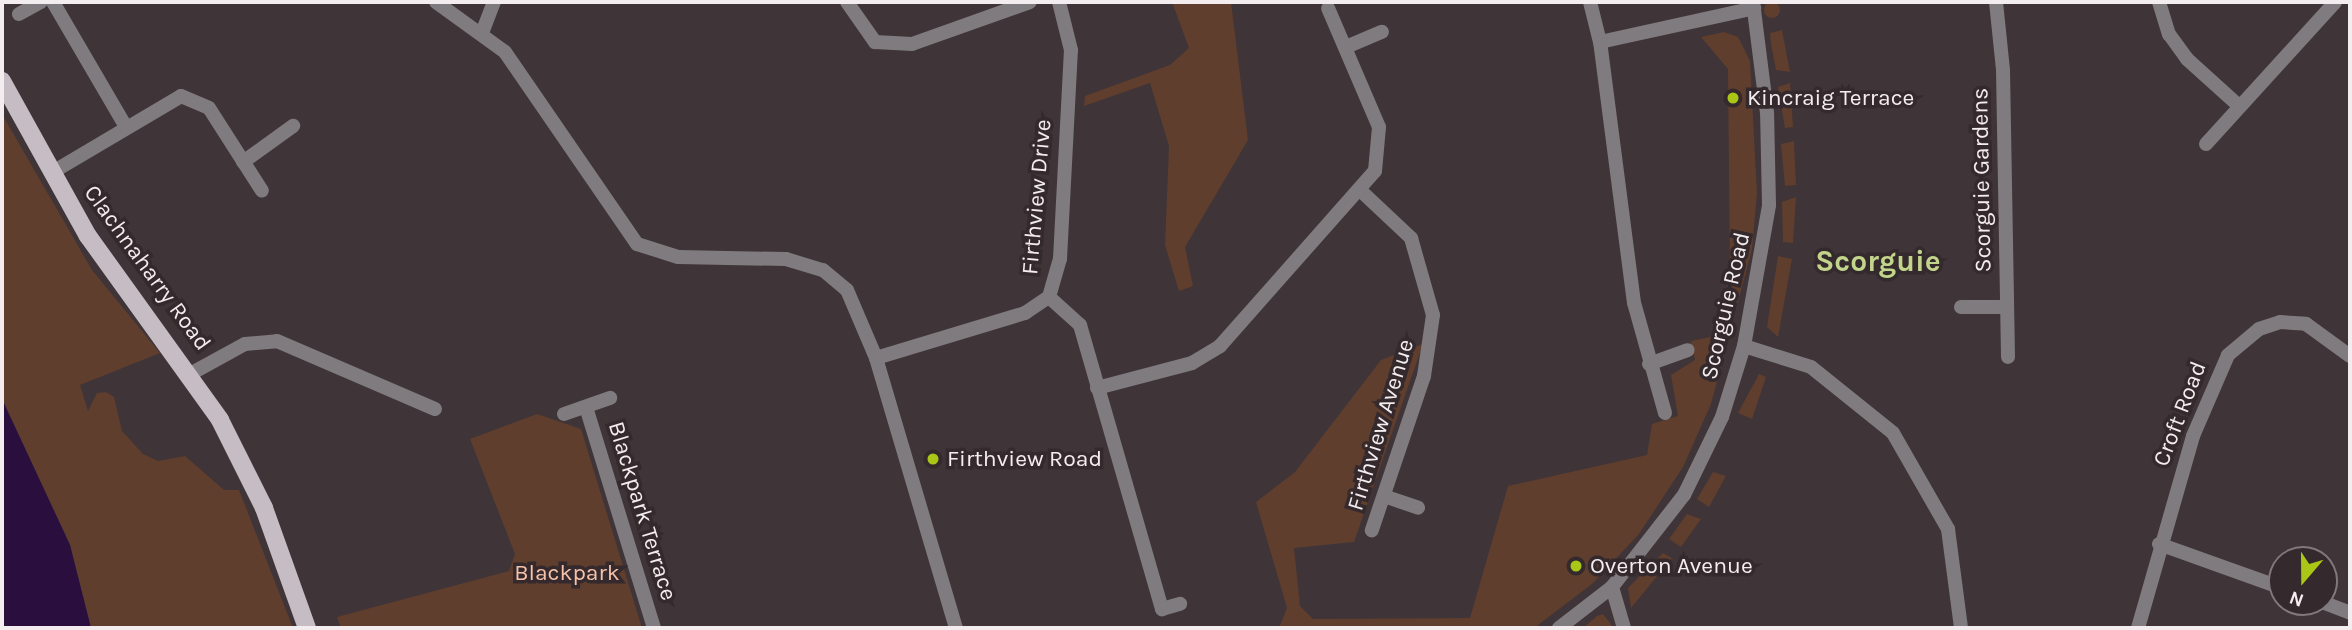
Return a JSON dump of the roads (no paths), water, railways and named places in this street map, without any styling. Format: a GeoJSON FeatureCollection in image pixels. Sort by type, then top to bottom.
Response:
{"type":"FeatureCollection","features":[{"type":"Feature","properties":{"kind":"main road","name":"Clachnaharry Road"},"geometry":{"type":"LineString","coordinates":[[2,82],[88,236],[192,373],[264,508],[307,628]]}},
{"type":"Feature","properties":{"kind":"street"},"geometry":{"type":"LineString","coordinates":[[19,14],[41,2]]}},
{"type":"Feature","properties":{"kind":"street"},"geometry":{"type":"LineString","coordinates":[[52,2],[126,127]]}},
{"type":"Feature","properties":{"kind":"street"},"geometry":{"type":"LineString","coordinates":[[436,2],[482,33],[522,75],[637,244],[678,257],[786,259],[823,270],[847,290],[876,358],[956,628]]}},
{"type":"Feature","properties":{"kind":"street"},"geometry":{"type":"LineString","coordinates":[[482,33],[494,2]]}},
{"type":"Feature","properties":{"kind":"street"},"geometry":{"type":"LineString","coordinates":[[847,2],[874,42],[912,44],[1030,2]]}},
{"type":"Feature","properties":{"kind":"street","name":"Firthview Drive"},"geometry":{"type":"LineString","coordinates":[[876,358],[1025,313],[1049,297],[1060,259],[1071,50],[1059,2]]}},
{"type":"Feature","properties":{"kind":"street"},"geometry":{"type":"LineString","coordinates":[[1590,2],[1600,42],[1634,303],[1649,364],[1665,413]]}},
{"type":"Feature","properties":{"kind":"street","name":"Scorguie Gardens"},"geometry":{"type":"LineString","coordinates":[[1996,2],[2003,70],[2008,357]]}},
{"type":"Feature","properties":{"kind":"street"},"geometry":{"type":"LineString","coordinates":[[2159,2],[2169,34],[2187,60],[2239,106]]}},
{"type":"Feature","properties":{"kind":"street"},"geometry":{"type":"LineString","coordinates":[[2206,144],[2335,2]]}},
{"type":"Feature","properties":{"kind":"street"},"geometry":{"type":"LineString","coordinates":[[1600,42],[1753,5]]}},
{"type":"Feature","properties":{"kind":"street","name":"Scorguie Road"},"geometry":{"type":"LineString","coordinates":[[1559,628],[1612,587],[1650,543],[1704,458],[1744,346],[1769,205],[1767,113],[1753,5]]}},
{"type":"Feature","properties":{"kind":"street"},"geometry":{"type":"LineString","coordinates":[[1097,388],[1192,363],[1220,346],[1361,191],[1375,171],[1381,141],[1346,47],[1328,8]]}},
{"type":"Feature","properties":{"kind":"street"},"geometry":{"type":"LineString","coordinates":[[1346,47],[1382,32]]}},
{"type":"Feature","properties":{"kind":"street"},"geometry":{"type":"LineString","coordinates":[[51,173],[165,100],[197,99],[262,191]]}},
{"type":"Feature","properties":{"kind":"street"},"geometry":{"type":"LineString","coordinates":[[243,162],[293,126]]}},
{"type":"Feature","properties":{"kind":"street","name":"Firthview Avenue"},"geometry":{"type":"LineString","coordinates":[[1361,191],[1411,238],[1433,315],[1424,376],[1372,530]]}},
{"type":"Feature","properties":{"kind":"street"},"geometry":{"type":"LineString","coordinates":[[1049,297],[1080,325],[1162,610],[1180,604]]}},
{"type":"Feature","properties":{"kind":"street"},"geometry":{"type":"LineString","coordinates":[[1961,307],[2006,307]]}},
{"type":"Feature","properties":{"kind":"street","name":"Croft Road"},"geometry":{"type":"LineString","coordinates":[[2138,628],[2159,544],[2197,424],[2228,355],[2243,339],[2280,322],[2306,324],[2350,356]]}},
{"type":"Feature","properties":{"kind":"street","name":"Clachnaharry Road"},"geometry":{"type":"LineString","coordinates":[[192,373],[245,344],[277,341],[435,409]]}},
{"type":"Feature","properties":{"kind":"street"},"geometry":{"type":"LineString","coordinates":[[1744,346],[1811,368],[1893,433],[1948,529],[1961,628]]}},
{"type":"Feature","properties":{"kind":"street"},"geometry":{"type":"LineString","coordinates":[[1649,364],[1688,350]]}},
{"type":"Feature","properties":{"kind":"street"},"geometry":{"type":"LineString","coordinates":[[564,414],[610,398]]}},
{"type":"Feature","properties":{"kind":"street","name":"Blackpark Terrace"},"geometry":{"type":"LineString","coordinates":[[586,407],[654,628]]}},
{"type":"Feature","properties":{"kind":"street"},"geometry":{"type":"LineString","coordinates":[[1384,496],[1418,508]]}},
{"type":"Feature","properties":{"kind":"street"},"geometry":{"type":"LineString","coordinates":[[2159,544],[2268,583]]}},
{"type":"Feature","properties":{"kind":"street"},"geometry":{"type":"LineString","coordinates":[[1612,587],[1624,628]]}},
{"type":"Feature","properties":{"kind":"place","name":"Kincraig Terrace"},"geometry":{"type":"Point","coordinates":[1733,98]}},
{"type":"Feature","properties":{"kind":"place","name":"Firthview Road"},"geometry":{"type":"Point","coordinates":[933,459]}},
{"type":"Feature","properties":{"kind":"place","name":"Overton Avenue"},"geometry":{"type":"Point","coordinates":[1576,566]}},
{"type":"Feature","properties":{"kind":"district","name":"Scorguie"},"geometry":{"type":"Point","coordinates":[1878,261]}},
{"type":"Feature","properties":{"kind":"park label","name":"Blackpark"},"geometry":{"type":"Point","coordinates":[567,573]}}]}
